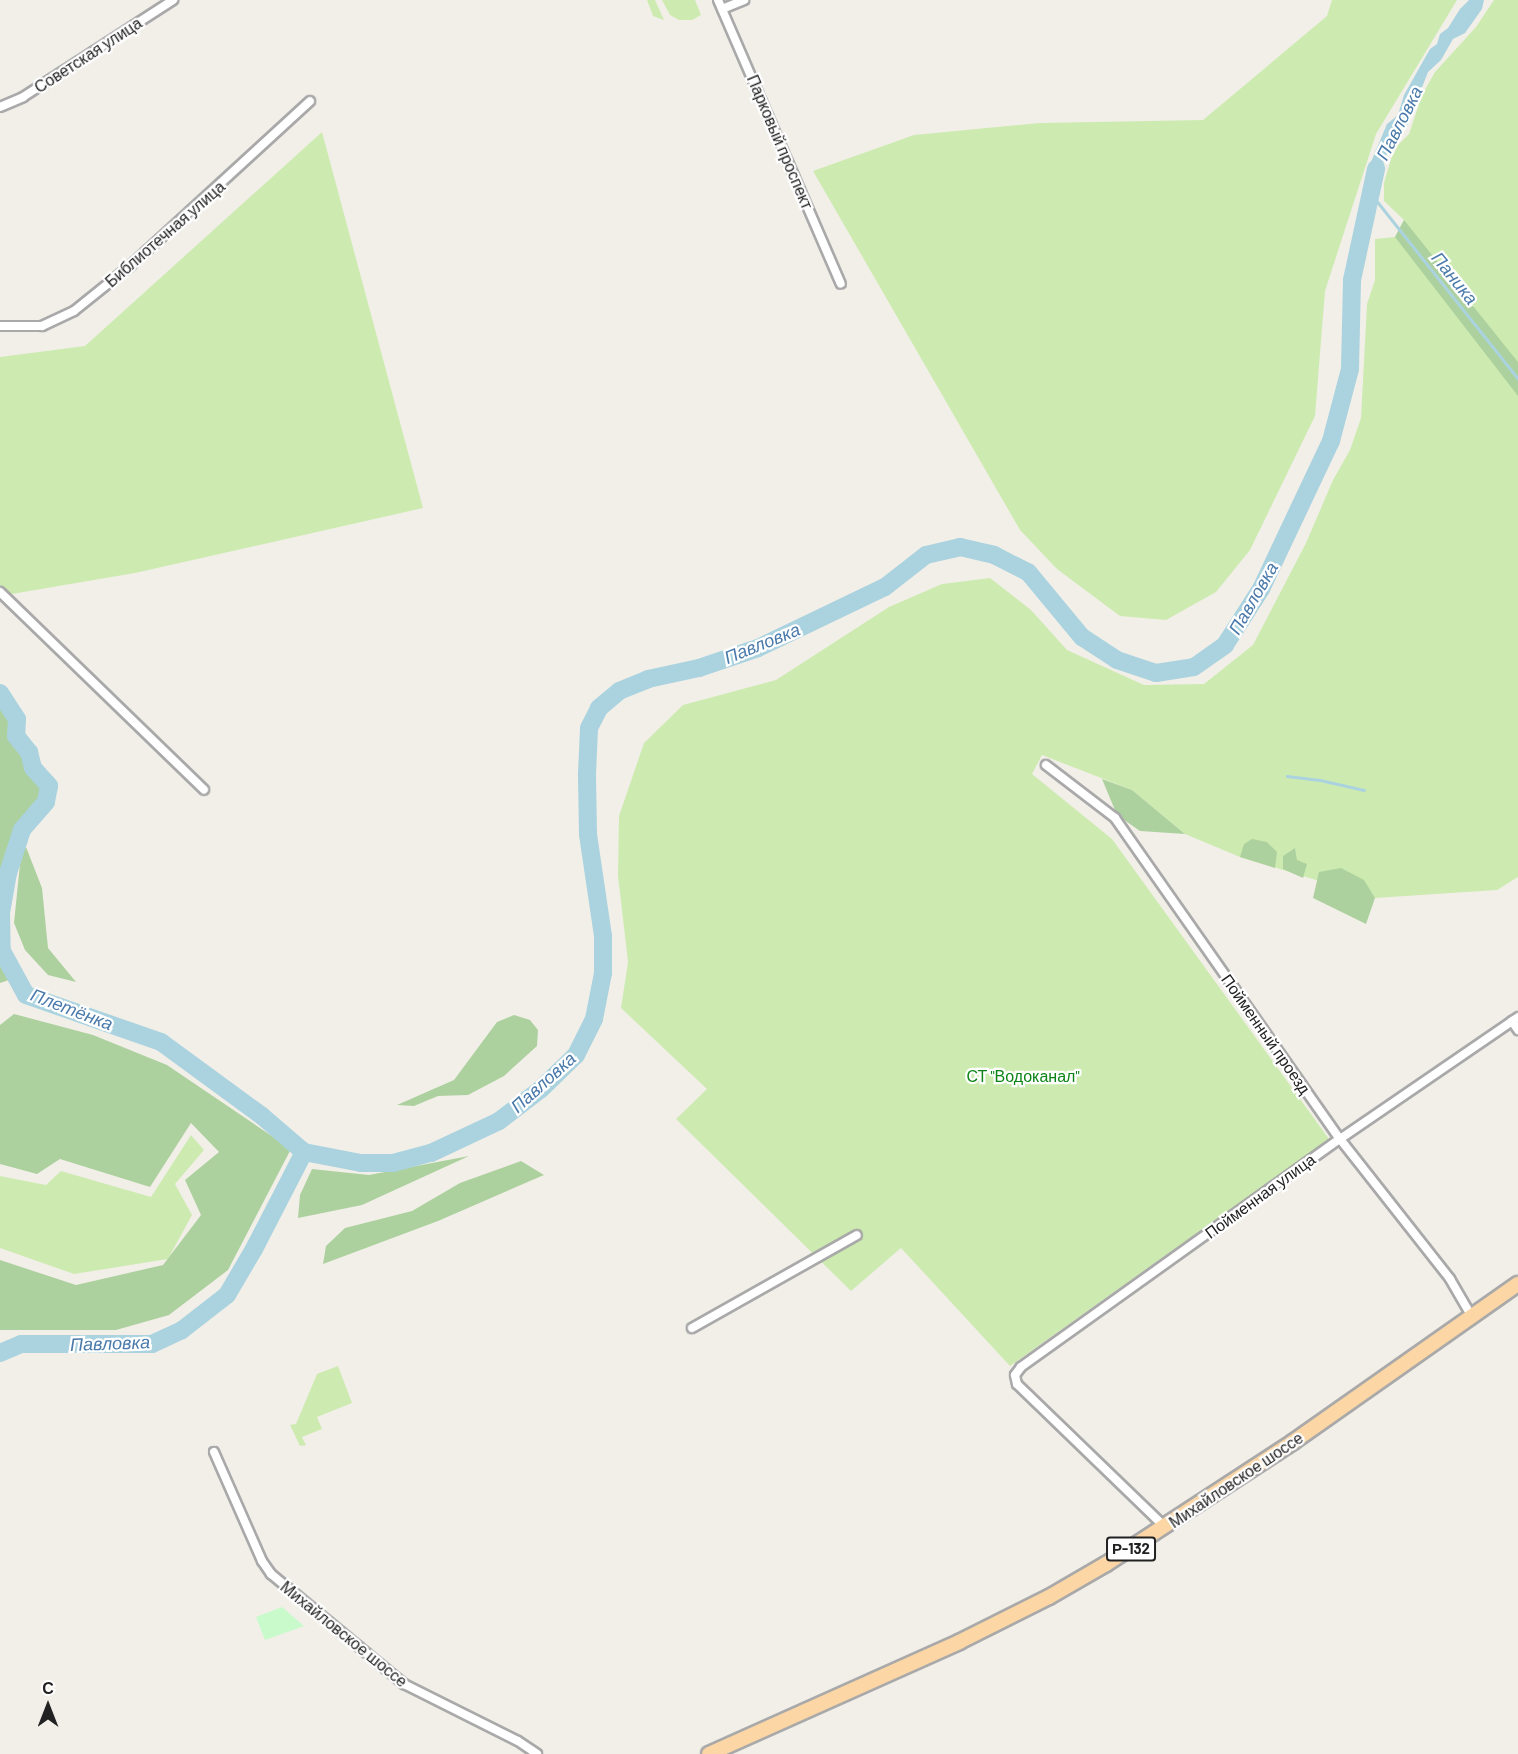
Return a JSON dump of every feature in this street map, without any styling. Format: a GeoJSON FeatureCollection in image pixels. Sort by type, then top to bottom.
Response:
{"type":"FeatureCollection","features":[{"type":"Feature","properties":{"kind":"main road","name":"Михайловское шоссе"},"geometry":{"type":"LineString","coordinates":[[709,1754],[950,1646],[1039,1602],[1166,1527],[1518,1284]]}},
{"type":"Feature","properties":{"kind":"street","name":"Советская улица"},"geometry":{"type":"LineString","coordinates":[[0,107],[23,98],[173,0]]}},
{"type":"Feature","properties":{"kind":"street"},"geometry":{"type":"LineString","coordinates":[[720,4],[744,0]]}},
{"type":"Feature","properties":{"kind":"street","name":"Парковый проспект"},"geometry":{"type":"LineString","coordinates":[[720,4],[841,284]]}},
{"type":"Feature","properties":{"kind":"street","name":"Библиотечная улица"},"geometry":{"type":"LineString","coordinates":[[0,326],[42,326],[74,311],[130,266],[310,101]]}},
{"type":"Feature","properties":{"kind":"street"},"geometry":{"type":"LineString","coordinates":[[0,592],[204,790]]}},
{"type":"Feature","properties":{"kind":"street","name":"Пойменный проезд"},"geometry":{"type":"LineString","coordinates":[[1046,765],[1115,818],[1340,1138],[1450,1279],[1472,1317]]}},
{"type":"Feature","properties":{"kind":"street"},"geometry":{"type":"LineString","coordinates":[[1515,1019],[1518,1030]]}},
{"type":"Feature","properties":{"kind":"street","name":"Пойменная улица"},"geometry":{"type":"LineString","coordinates":[[1166,1527],[1017,1384],[1015,1375],[1021,1367],[1340,1138],[1515,1019]]}},
{"type":"Feature","properties":{"kind":"street"},"geometry":{"type":"LineString","coordinates":[[692,1328],[857,1235]]}},
{"type":"Feature","properties":{"kind":"street","name":"Михайловское шоссе"},"geometry":{"type":"LineString","coordinates":[[214,1452],[262,1561],[271,1574],[404,1684],[518,1741],[537,1754]]}},
{"type":"Feature","properties":{"kind":"green space"},"geometry":{"type":"Polygon","coordinates":[[[647,0],[655,0],[664,20],[653,16],[647,0]]]}},
{"type":"Feature","properties":{"kind":"green space"},"geometry":{"type":"Polygon","coordinates":[[[662,0],[695,0],[701,15],[692,20],[679,20],[670,15],[662,0]]]}},
{"type":"Feature","properties":{"kind":"green space"},"geometry":{"type":"Polygon","coordinates":[[[1332,0],[1457,0],[1376,134],[1325,291],[1315,416],[1250,550],[1216,592],[1166,620],[1120,616],[1057,569],[1020,530],[813,171],[914,135],[1040,123],[1203,120],[1327,16],[1332,0]]]}},
{"type":"Feature","properties":{"kind":"green space","name":"СТ \"Водоканал\""},"geometry":{"type":"Polygon","coordinates":[[[1494,0],[1518,0],[1518,877],[1497,890],[1375,898],[1240,857],[1185,834],[1132,790],[1042,755],[1032,774],[1112,839],[1329,1139],[1010,1366],[901,1248],[851,1291],[676,1119],[707,1089],[621,1008],[628,962],[618,876],[619,816],[644,743],[683,705],[776,680],[889,607],[942,584],[990,578],[1031,610],[1067,650],[1144,685],[1204,684],[1253,645],[1306,543],[1333,480],[1350,450],[1361,418],[1367,304],[1375,280],[1375,239],[1395,237],[1404,220],[1384,201],[1384,183],[1391,159],[1398,145],[1409,134],[1422,95],[1435,72],[1476,27],[1494,0]]]}},
{"type":"Feature","properties":{"kind":"green space"},"geometry":{"type":"Polygon","coordinates":[[[322,132],[423,508],[135,573],[0,596],[0,357],[85,346],[322,132]]]}},
{"type":"Feature","properties":{"kind":"green space"},"geometry":{"type":"Polygon","coordinates":[[[1404,220],[1518,362],[1518,396],[1395,237],[1404,220]]]}},
{"type":"Feature","properties":{"kind":"green space"},"geometry":{"type":"Polygon","coordinates":[[[0,693],[17,719],[16,736],[29,752],[33,768],[49,786],[46,802],[22,830],[8,873],[1,912],[2,951],[15,978],[0,983],[0,693]]]}},
{"type":"Feature","properties":{"kind":"green space"},"geometry":{"type":"Polygon","coordinates":[[[1102,779],[1132,790],[1185,834],[1140,831],[1117,815],[1102,779]]]}},
{"type":"Feature","properties":{"kind":"green space"},"geometry":{"type":"Polygon","coordinates":[[[1252,839],[1267,842],[1277,852],[1275,868],[1240,857],[1244,844],[1252,839]]]}},
{"type":"Feature","properties":{"kind":"green space"},"geometry":{"type":"Polygon","coordinates":[[[26,847],[42,888],[48,948],[76,982],[48,975],[25,950],[14,923],[21,854],[26,847]]]}},
{"type":"Feature","properties":{"kind":"green space"},"geometry":{"type":"Polygon","coordinates":[[[1295,848],[1297,860],[1307,864],[1303,878],[1283,869],[1283,856],[1295,848]]]}},
{"type":"Feature","properties":{"kind":"green space"},"geometry":{"type":"Polygon","coordinates":[[[1341,868],[1364,880],[1375,898],[1366,924],[1313,898],[1319,872],[1341,868]]]}},
{"type":"Feature","properties":{"kind":"green space"},"geometry":{"type":"Polygon","coordinates":[[[14,1014],[93,1035],[167,1065],[291,1149],[228,1270],[169,1315],[116,1330],[0,1330],[0,1260],[76,1285],[163,1265],[201,1215],[185,1180],[219,1152],[191,1123],[150,1187],[60,1159],[37,1174],[0,1164],[0,1025],[14,1014]]]}},
{"type":"Feature","properties":{"kind":"green space"},"geometry":{"type":"Polygon","coordinates":[[[514,1015],[530,1020],[538,1030],[537,1046],[504,1076],[468,1095],[438,1096],[414,1106],[397,1105],[454,1080],[497,1022],[514,1015]]]}},
{"type":"Feature","properties":{"kind":"green space"},"geometry":{"type":"Polygon","coordinates":[[[191,1135],[204,1150],[175,1184],[192,1215],[168,1259],[74,1274],[0,1248],[0,1176],[46,1185],[61,1171],[151,1197],[191,1135]]]}},
{"type":"Feature","properties":{"kind":"green space"},"geometry":{"type":"Polygon","coordinates":[[[469,1156],[362,1205],[298,1218],[300,1195],[312,1169],[369,1175],[469,1156]]]}},
{"type":"Feature","properties":{"kind":"green space"},"geometry":{"type":"Polygon","coordinates":[[[521,1161],[544,1175],[438,1221],[323,1264],[326,1246],[345,1228],[412,1211],[460,1183],[521,1161]]]}},
{"type":"Feature","properties":{"kind":"green space"},"geometry":{"type":"Polygon","coordinates":[[[338,1366],[352,1403],[317,1417],[322,1429],[302,1437],[306,1445],[300,1446],[290,1425],[296,1424],[317,1374],[338,1366]]]}},
{"type":"Feature","properties":{"kind":"green space"},"geometry":{"type":"Polygon","coordinates":[[[282,1607],[304,1626],[265,1640],[256,1617],[282,1607]]]}},
{"type":"Feature","properties":{"kind":"water"},"geometry":{"type":"Polygon","coordinates":[[[1469,0],[1484,0],[1482,9],[1465,33],[1453,39],[1441,60],[1428,72],[1407,126],[1392,142],[1384,160],[1377,197],[1367,187],[1366,174],[1387,124],[1398,115],[1404,95],[1430,49],[1437,44],[1440,34],[1448,28],[1460,9],[1469,0]]]}},
{"type":"Feature","properties":{"kind":"waterway","name":"Павловка"},"geometry":{"type":"LineString","coordinates":[[0,693],[17,719],[16,736],[29,752],[33,768],[49,786],[46,802],[22,830],[8,873],[1,912],[2,951],[26,995],[161,1042],[262,1116],[304,1152],[361,1163],[393,1163],[431,1153],[499,1121],[541,1089],[576,1055],[594,1019],[603,973],[603,936],[588,834],[589,728],[599,708],[619,691],[648,679],[699,668],[758,648],[885,587],[926,555],[960,547],[994,555],[1028,572],[1082,637],[1117,660],[1156,673],[1194,667],[1225,645],[1261,589],[1331,441],[1350,369],[1352,280],[1376,169]]}},
{"type":"Feature","properties":{"kind":"waterway","name":"Паника"},"geometry":{"type":"LineString","coordinates":[[1371,194],[1518,379]]}},
{"type":"Feature","properties":{"kind":"waterway"},"geometry":{"type":"LineString","coordinates":[[1287,776],[1320,780],[1364,790]]}},
{"type":"Feature","properties":{"kind":"waterway","name":"Павловка"},"geometry":{"type":"LineString","coordinates":[[0,1353],[21,1344],[152,1344],[182,1330],[227,1295],[254,1249],[304,1152]]}},
{"type":"Feature","properties":{"kind":"water label","name":"Плетёнка"},"geometry":{"type":"Point","coordinates":[72,1009]}}]}
